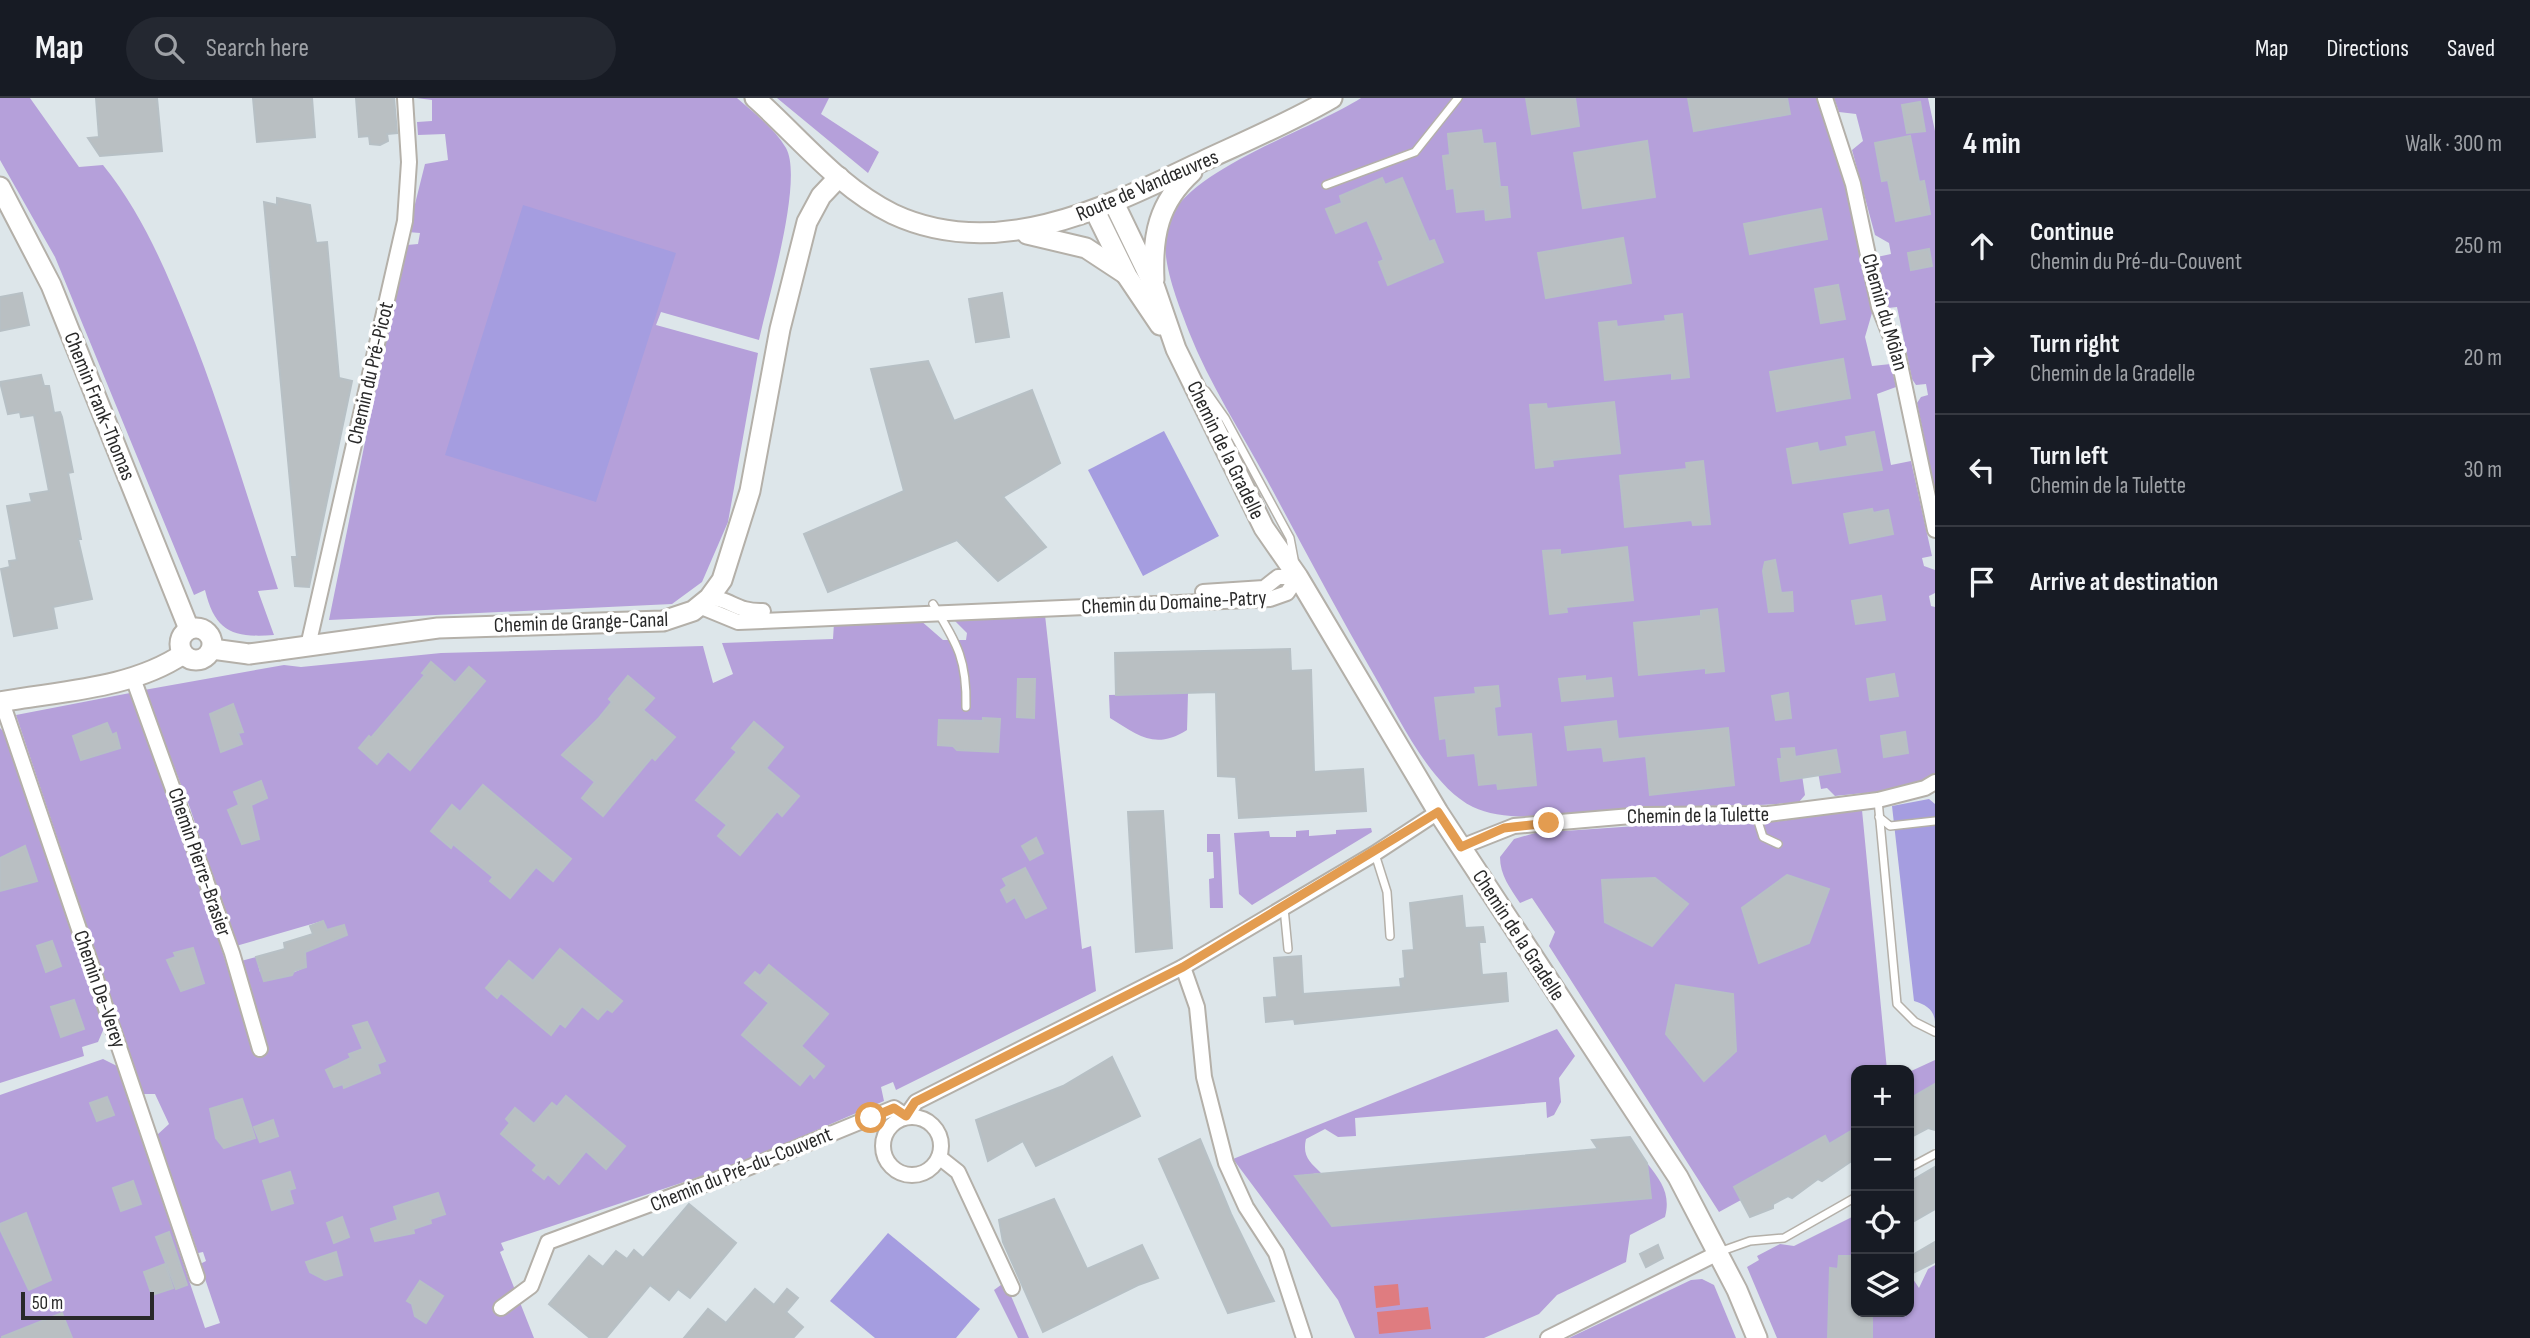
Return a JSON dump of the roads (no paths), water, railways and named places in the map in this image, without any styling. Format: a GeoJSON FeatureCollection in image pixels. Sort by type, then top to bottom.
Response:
{"type":"FeatureCollection","features":[{"type":"Feature","properties":{"kind":"street","name":"Chemin du Pré-Picot"},"geometry":{"type":"LineString","coordinates":[[308,646],[405,221],[409,162],[405,98]]}},
{"type":"Feature","properties":{"kind":"street","name":"Route de Vandœuvres"},"geometry":{"type":"LineString","coordinates":[[755,98],[839,177],[869,200],[910,220],[952,230],[996,231],[1039,226],[1095,211],[1332,98]]}},
{"type":"Feature","properties":{"kind":"street","name":"Chemin du Môlan"},"geometry":{"type":"LineString","coordinates":[[1825,98],[1853,184],[1879,307],[1898,355],[1935,530]]}},
{"type":"Feature","properties":{"kind":"street"},"geometry":{"type":"LineString","coordinates":[[1155,288],[1154,244],[1160,213],[1176,188],[1206,160]]}},
{"type":"Feature","properties":{"kind":"street"},"geometry":{"type":"LineString","coordinates":[[704,602],[726,570],[750,491],[780,329],[807,222],[821,196],[839,177]]}},
{"type":"Feature","properties":{"kind":"street","name":"Chemin Frank-Thomas"},"geometry":{"type":"LineString","coordinates":[[0,187],[51,285],[189,629]]}},
{"type":"Feature","properties":{"kind":"street","name":"Chemin de la Gradelle"},"geometry":{"type":"LineString","coordinates":[[1114,203],[1155,288],[1176,349],[1258,516],[1298,577],[1438,812],[1678,1177],[1718,1253],[1757,1338]]}},
{"type":"Feature","properties":{"kind":"street","name":"Chemin de la Gradelle"},"geometry":{"type":"LineString","coordinates":[[1095,211],[1127,276],[1176,349]]}},
{"type":"Feature","properties":{"kind":"street"},"geometry":{"type":"LineString","coordinates":[[996,231],[1035,234],[1075,244],[1096,253],[1127,276]]}},
{"type":"Feature","properties":{"kind":"street","name":"Chemin du Domaine-Patry"},"geometry":{"type":"LineString","coordinates":[[704,602],[738,622],[1215,591],[1264,587],[1278,577],[1298,577]]}},
{"type":"Feature","properties":{"kind":"street","name":"Chemin du Domaine-Patry"},"geometry":{"type":"LineString","coordinates":[[704,602],[722,598],[745,612],[935,609]]}},
{"type":"Feature","properties":{"kind":"street","name":"Chemin de Grange-Canal"},"geometry":{"type":"LineString","coordinates":[[212,649],[249,654],[438,628],[663,621],[680,617],[704,602]]}},
{"type":"Feature","properties":{"kind":"street"},"geometry":{"type":"LineString","coordinates":[[189,629],[207,632],[212,649],[203,660],[188,659],[183,654],[180,643],[189,629]]}},
{"type":"Feature","properties":{"kind":"street"},"geometry":{"type":"LineString","coordinates":[[1,702],[133,678],[161,668],[183,654]]}},
{"type":"Feature","properties":{"kind":"street","name":"Chemin Pierre-Brasier"},"geometry":{"type":"LineString","coordinates":[[133,678],[227,940],[260,1049]]}},
{"type":"Feature","properties":{"kind":"street","name":"Chemin De-Verey"},"geometry":{"type":"LineString","coordinates":[[1,702],[197,1277]]}},
{"type":"Feature","properties":{"kind":"street","name":"Chemin de la Tulette"},"geometry":{"type":"LineString","coordinates":[[1461,847],[1514,826],[1643,815],[1756,814],[1878,800],[1925,788],[1935,782]]}},
{"type":"Feature","properties":{"kind":"street"},"geometry":{"type":"LineString","coordinates":[[906,1116],[926,1120],[934,1127],[941,1145],[939,1157],[929,1170],[912,1176],[894,1170],[888,1163],[882,1144],[890,1126],[906,1116],[915,1102],[1183,967],[1438,812]]}},
{"type":"Feature","properties":{"kind":"street"},"geometry":{"type":"LineString","coordinates":[[1183,967],[1197,1007],[1204,1077],[1226,1163],[1246,1207],[1276,1253],[1304,1338]]}},
{"type":"Feature","properties":{"kind":"street","name":"Chemin du Pré-du-Couvent"},"geometry":{"type":"LineString","coordinates":[[501,1308],[531,1286],[548,1242],[740,1171],[894,1108],[906,1116]]}},
{"type":"Feature","properties":{"kind":"street"},"geometry":{"type":"LineString","coordinates":[[939,1157],[958,1172],[1012,1288]]}},
{"type":"Feature","properties":{"kind":"street"},"geometry":{"type":"LineString","coordinates":[[1548,1338],[1718,1253]]}},
{"type":"Feature","properties":{"kind":"lane"},"geometry":{"type":"LineString","coordinates":[[1326,185],[1415,152],[1458,98]]}},
{"type":"Feature","properties":{"kind":"lane"},"geometry":{"type":"LineString","coordinates":[[935,609],[962,658],[967,674],[966,707]]}},
{"type":"Feature","properties":{"kind":"lane"},"geometry":{"type":"LineString","coordinates":[[1878,800],[1897,1004],[1915,1022],[1935,1032]]}},
{"type":"Feature","properties":{"kind":"lane"},"geometry":{"type":"LineString","coordinates":[[1756,814],[1763,838],[1777,844]]}},
{"type":"Feature","properties":{"kind":"lane"},"geometry":{"type":"LineString","coordinates":[[1879,817],[1890,825],[1935,821]]}},
{"type":"Feature","properties":{"kind":"lane"},"geometry":{"type":"LineString","coordinates":[[1374,853],[1387,892],[1390,936]]}},
{"type":"Feature","properties":{"kind":"lane"},"geometry":{"type":"LineString","coordinates":[[1284,908],[1288,949]]}},
{"type":"Feature","properties":{"kind":"lane"},"geometry":{"type":"LineString","coordinates":[[1914,1165],[1935,1154]]}},
{"type":"Feature","properties":{"kind":"lane"},"geometry":{"type":"LineString","coordinates":[[1718,1253],[1749,1241],[1784,1238],[1851,1200]]}}]}
